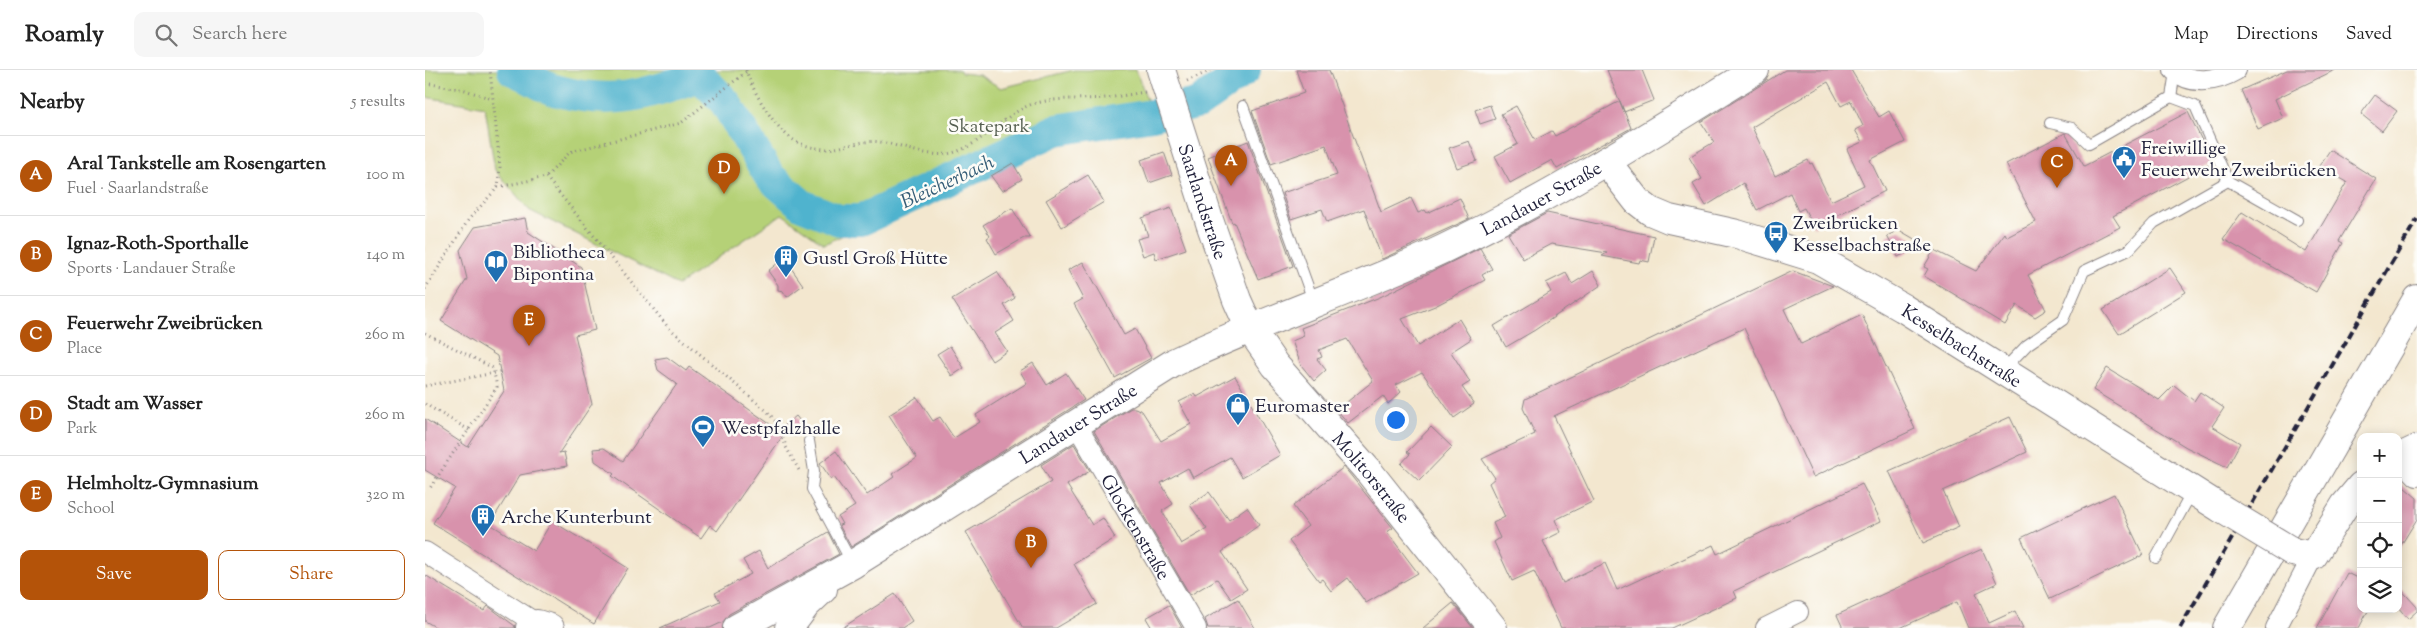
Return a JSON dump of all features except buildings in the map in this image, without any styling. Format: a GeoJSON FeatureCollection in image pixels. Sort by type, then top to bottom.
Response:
{"type":"FeatureCollection","features":[{"type":"Feature","properties":{"kind":"main road","name":"Landauer Straße"},"geometry":{"type":"LineString","coordinates":[[737,628],[853,564],[1175,362],[1451,245],[1513,214],[1755,70]]}},
{"type":"Feature","properties":{"kind":"main road","name":"Saarlandstraße"},"geometry":{"type":"LineString","coordinates":[[1165,86],[1237,300],[1250,329]]}},
{"type":"Feature","properties":{"kind":"main road","name":"Kesselbachstraße"},"geometry":{"type":"LineString","coordinates":[[1606,160],[1624,187],[1650,211],[1669,219],[1737,234],[1818,259],[1903,308],[2003,370],[2192,492],[2303,554]]}},
{"type":"Feature","properties":{"kind":"main road"},"geometry":{"type":"LineString","coordinates":[[2227,628],[2417,299]]}},
{"type":"Feature","properties":{"kind":"main road","name":"Molitorstraße"},"geometry":{"type":"LineString","coordinates":[[1250,329],[1275,365],[1370,473],[1493,628]]}},
{"type":"Feature","properties":{"kind":"main road"},"geometry":{"type":"LineString","coordinates":[[2402,456],[2417,449]]}},
{"type":"Feature","properties":{"kind":"main road"},"geometry":{"type":"LineString","coordinates":[[2303,554],[2357,491]]}},
{"type":"Feature","properties":{"kind":"main road","name":"Landauer Straße"},"geometry":{"type":"LineString","coordinates":[[789,628],[806,605],[853,564]]}},
{"type":"Feature","properties":{"kind":"street"},"geometry":{"type":"LineString","coordinates":[[2175,71],[2190,79],[2205,81],[2226,76],[2236,70]]}},
{"type":"Feature","properties":{"kind":"street","name":"Glockenstraße"},"geometry":{"type":"LineString","coordinates":[[1076,424],[1196,628]]}},
{"type":"Feature","properties":{"kind":"street"},"geometry":{"type":"LineString","coordinates":[[2402,461],[2417,476]]}},
{"type":"Feature","properties":{"kind":"street"},"geometry":{"type":"LineString","coordinates":[[425,552],[539,626]]}},
{"type":"Feature","properties":{"kind":"street"},"geometry":{"type":"LineString","coordinates":[[2276,628],[2303,554]]}},
{"type":"Feature","properties":{"kind":"street"},"geometry":{"type":"LineString","coordinates":[[1775,626],[1798,612]]}},
{"type":"Feature","properties":{"kind":"lane"},"geometry":{"type":"LineString","coordinates":[[2171,97],[2175,71]]}},
{"type":"Feature","properties":{"kind":"lane"},"geometry":{"type":"LineString","coordinates":[[2050,123],[2072,128],[2089,144],[2171,97]]}},
{"type":"Feature","properties":{"kind":"lane"},"geometry":{"type":"LineString","coordinates":[[2171,97],[2195,106],[2228,181],[2297,220]]}},
{"type":"Feature","properties":{"kind":"lane"},"geometry":{"type":"LineString","coordinates":[[1243,106],[1314,303]]}},
{"type":"Feature","properties":{"kind":"lane"},"geometry":{"type":"LineString","coordinates":[[2003,370],[2027,345],[2063,320],[2084,271],[2129,250],[2154,222],[2228,181]]}},
{"type":"Feature","properties":{"kind":"lane"},"geometry":{"type":"LineString","coordinates":[[809,441],[813,471],[812,488],[853,564]]}},
{"type":"Feature","properties":{"kind":"lane"},"geometry":{"type":"LineString","coordinates":[[2156,558],[2192,492]]}},
{"type":"Feature","properties":{"kind":"path"},"geometry":{"type":"LineString","coordinates":[[490,70],[500,167],[498,187]]}},
{"type":"Feature","properties":{"kind":"path"},"geometry":{"type":"LineString","coordinates":[[425,289],[469,219],[498,187],[547,177],[570,152],[681,123],[709,103],[747,71],[750,83],[781,129],[791,139],[805,146],[824,149],[863,142],[877,142],[935,154],[955,152],[976,142],[1033,104],[1060,98],[1103,98],[1165,86]]}},
{"type":"Feature","properties":{"kind":"path"},"geometry":{"type":"LineString","coordinates":[[425,83],[465,90],[492,99]]}},
{"type":"Feature","properties":{"kind":"path"},"geometry":{"type":"LineString","coordinates":[[547,177],[667,327],[768,412],[780,426],[794,464],[812,488]]}},
{"type":"Feature","properties":{"kind":"path"},"geometry":{"type":"LineString","coordinates":[[425,333],[493,368],[497,388],[430,488]]}},
{"type":"Feature","properties":{"kind":"path"},"geometry":{"type":"LineString","coordinates":[[425,386],[500,372]]}},
{"type":"Feature","properties":{"kind":"path"},"geometry":{"type":"LineString","coordinates":[[425,404],[469,430]]}},
{"type":"Feature","properties":{"kind":"green space","name":"Skatepark"},"geometry":{"type":"Polygon","coordinates":[[[425,70],[960,70],[961,73],[979,75],[1001,88],[1074,70],[1136,70],[1155,121],[1080,131],[1030,148],[824,244],[782,214],[678,285],[529,210],[495,170],[485,107],[425,97],[425,70]]]}},
{"type":"Feature","properties":{"kind":"waterway","name":"Bleicherbach"},"geometry":{"type":"LineString","coordinates":[[513,70],[552,89],[597,98],[614,98],[646,93],[700,76],[725,102],[770,177],[802,205],[839,220],[861,220],[1056,130],[1152,115],[1199,103],[1245,70]]}},
{"type":"Feature","properties":{"kind":"railway"},"geometry":{"type":"LineString","coordinates":[[2180,628],[2417,219]]}},
{"type":"Feature","properties":{"kind":"place","name":"Freiwillige Feuerwehr Zweibrücken"},"geometry":{"type":"Point","coordinates":[2124,179]}},
{"type":"Feature","properties":{"kind":"place","name":"Aral Tankstelle am Rosengarten"},"geometry":{"type":"Point","coordinates":[1231,186]}},
{"type":"Feature","properties":{"kind":"place","name":"Feuerwehr Zweibrücken"},"geometry":{"type":"Point","coordinates":[2057,188]}},
{"type":"Feature","properties":{"kind":"place","name":"Stadt am Wasser"},"geometry":{"type":"Point","coordinates":[724,194]}},
{"type":"Feature","properties":{"kind":"place","name":"Zweibrücken Kesselbachstraße"},"geometry":{"type":"Point","coordinates":[1776,254]}},
{"type":"Feature","properties":{"kind":"place","name":"Gustl Groß Hütte"},"geometry":{"type":"Point","coordinates":[786,278]}},
{"type":"Feature","properties":{"kind":"place","name":"Bibliotheca Bipontina"},"geometry":{"type":"Point","coordinates":[496,283]}},
{"type":"Feature","properties":{"kind":"place","name":"Helmholtz-Gymnasium"},"geometry":{"type":"Point","coordinates":[529,346]}},
{"type":"Feature","properties":{"kind":"place","name":"Euromaster"},"geometry":{"type":"Point","coordinates":[1238,426]}},
{"type":"Feature","properties":{"kind":"place","name":"Westpfalzhalle"},"geometry":{"type":"Point","coordinates":[703,448]}},
{"type":"Feature","properties":{"kind":"place","name":"Arche Kunterbunt"},"geometry":{"type":"Point","coordinates":[483,537]}},
{"type":"Feature","properties":{"kind":"place","name":"Ignaz-Roth-Sporthalle"},"geometry":{"type":"Point","coordinates":[1031,568]}}]}
